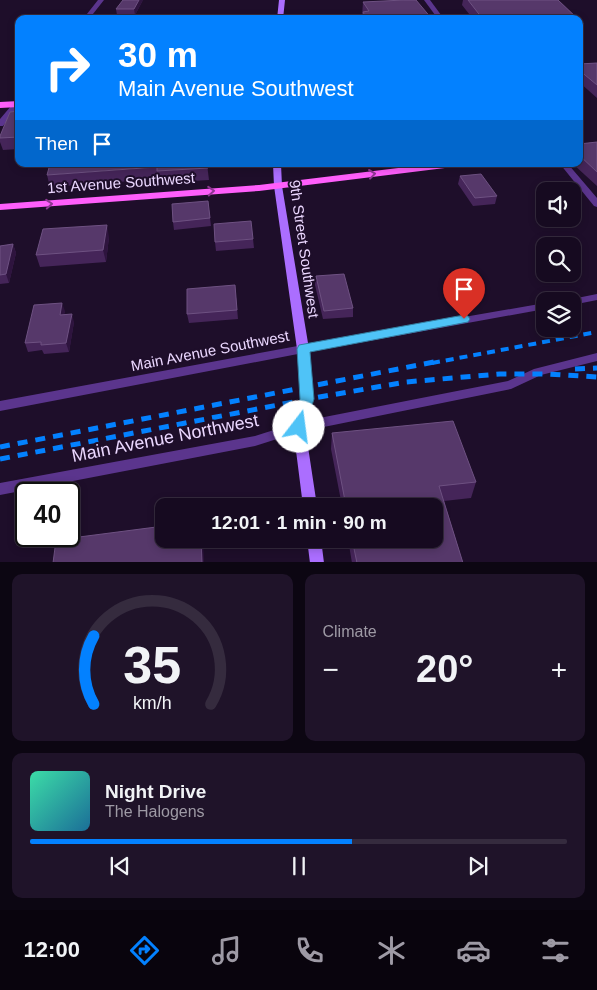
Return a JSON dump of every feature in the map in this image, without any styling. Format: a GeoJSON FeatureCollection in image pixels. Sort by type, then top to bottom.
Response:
{"type":"FeatureCollection","features":[{"type":"Feature","properties":{"kind":"main road"},"geometry":{"type":"LineString","coordinates":[[0,105],[15,102]]}},
{"type":"Feature","properties":{"kind":"main road","name":"1st Avenue Southwest"},"geometry":{"type":"LineString","coordinates":[[0,207],[278,186],[429,167]]}},
{"type":"Feature","properties":{"kind":"street"},"geometry":{"type":"LineString","coordinates":[[89,15],[101,0]]}},
{"type":"Feature","properties":{"kind":"street"},"geometry":{"type":"LineString","coordinates":[[280,15],[282,0]]}},
{"type":"Feature","properties":{"kind":"street"},"geometry":{"type":"LineString","coordinates":[[427,0],[438,15]]}},
{"type":"Feature","properties":{"kind":"street"},"geometry":{"type":"LineString","coordinates":[[0,124],[15,105]]}},
{"type":"Feature","properties":{"kind":"street","name":"9th Street Southwest"},"geometry":{"type":"LineString","coordinates":[[277,167],[278,186],[303,349],[307,399],[299,427]]}},
{"type":"Feature","properties":{"kind":"street"},"geometry":{"type":"LineString","coordinates":[[566,167],[597,204]]}},
{"type":"Feature","properties":{"kind":"street"},"geometry":{"type":"LineString","coordinates":[[581,300],[597,297]]}},
{"type":"Feature","properties":{"kind":"street","name":"Main Avenue Southwest"},"geometry":{"type":"LineString","coordinates":[[0,406],[536,308]]}},
{"type":"Feature","properties":{"kind":"street","name":"Main Avenue Northwest"},"geometry":{"type":"LineString","coordinates":[[0,489],[255,441],[299,427],[511,385],[538,372],[597,357]]}},
{"type":"Feature","properties":{"kind":"street"},"geometry":{"type":"LineString","coordinates":[[299,427],[309,498]]}},
{"type":"Feature","properties":{"kind":"street"},"geometry":{"type":"LineString","coordinates":[[315,548],[317,562]]}},
{"type":"Feature","properties":{"kind":"building"},"geometry":{"type":"Polygon","coordinates":[[[123,0],[139,0],[134,9],[116,9],[123,0]]]}},
{"type":"Feature","properties":{"kind":"building"},"geometry":{"type":"Polygon","coordinates":[[[416,0],[429,15],[364,15],[363,12],[369,11],[363,2],[416,0]]]}},
{"type":"Feature","properties":{"kind":"building"},"geometry":{"type":"Polygon","coordinates":[[[468,0],[558,0],[574,15],[480,15],[468,0]]]}},
{"type":"Feature","properties":{"kind":"building"},"geometry":{"type":"Polygon","coordinates":[[[597,63],[597,85],[583,73],[583,64],[597,63]]]}},
{"type":"Feature","properties":{"kind":"building"},"geometry":{"type":"Polygon","coordinates":[[[15,111],[15,137],[0,138],[0,136],[10,112],[15,111]]]}},
{"type":"Feature","properties":{"kind":"building"},"geometry":{"type":"Polygon","coordinates":[[[597,142],[597,172],[583,159],[583,144],[597,142]]]}},
{"type":"Feature","properties":{"kind":"building"},"geometry":{"type":"Polygon","coordinates":[[[49,167],[157,167],[47,175],[49,167]]]}},
{"type":"Feature","properties":{"kind":"building"},"geometry":{"type":"Polygon","coordinates":[[[157,167],[208,168],[157,171],[157,167]]]}},
{"type":"Feature","properties":{"kind":"building"},"geometry":{"type":"Polygon","coordinates":[[[481,174],[497,196],[475,198],[460,176],[481,174]]]}},
{"type":"Feature","properties":{"kind":"building"},"geometry":{"type":"Polygon","coordinates":[[[208,201],[210,218],[173,222],[172,204],[208,201]]]}},
{"type":"Feature","properties":{"kind":"building"},"geometry":{"type":"Polygon","coordinates":[[[251,221],[253,239],[215,242],[214,224],[251,221]]]}},
{"type":"Feature","properties":{"kind":"building"},"geometry":{"type":"Polygon","coordinates":[[[107,225],[103,250],[36,255],[43,229],[107,225]]]}},
{"type":"Feature","properties":{"kind":"building"},"geometry":{"type":"Polygon","coordinates":[[[13,244],[6,274],[0,275],[0,246],[13,244]]]}},
{"type":"Feature","properties":{"kind":"building"},"geometry":{"type":"Polygon","coordinates":[[[344,274],[353,308],[324,311],[316,276],[344,274]]]}},
{"type":"Feature","properties":{"kind":"building"},"geometry":{"type":"Polygon","coordinates":[[[235,285],[237,310],[187,314],[187,289],[235,285]]]}},
{"type":"Feature","properties":{"kind":"building"},"geometry":{"type":"Polygon","coordinates":[[[62,303],[60,315],[72,314],[66,343],[41,345],[41,342],[25,343],[34,305],[62,303]]]}},
{"type":"Feature","properties":{"kind":"building"},"geometry":{"type":"Polygon","coordinates":[[[453,421],[476,482],[439,486],[443,498],[344,498],[332,433],[453,421]]]}},
{"type":"Feature","properties":{"kind":"building"},"geometry":{"type":"Polygon","coordinates":[[[443,499],[463,562],[357,562],[354,548],[443,548],[443,499]]]}},
{"type":"Feature","properties":{"kind":"building"},"geometry":{"type":"Polygon","coordinates":[[[155,527],[155,548],[201,548],[202,562],[53,562],[55,547],[80,547],[80,537],[155,527]]]}},
{"type":"Feature","properties":{"kind":"railway"},"geometry":{"type":"LineString","coordinates":[[432,363],[597,332]]}},
{"type":"Feature","properties":{"kind":"railway"},"geometry":{"type":"LineString","coordinates":[[0,447],[439,361]]}},
{"type":"Feature","properties":{"kind":"railway"},"geometry":{"type":"LineString","coordinates":[[575,369],[597,368]]}},
{"type":"Feature","properties":{"kind":"railway"},"geometry":{"type":"LineString","coordinates":[[0,459],[406,382],[500,374],[597,377]]}},
{"type":"Feature","properties":{"kind":"route"},"geometry":{"type":"LineString","coordinates":[[299,427],[307,399],[303,349],[464,319]]}}]}
